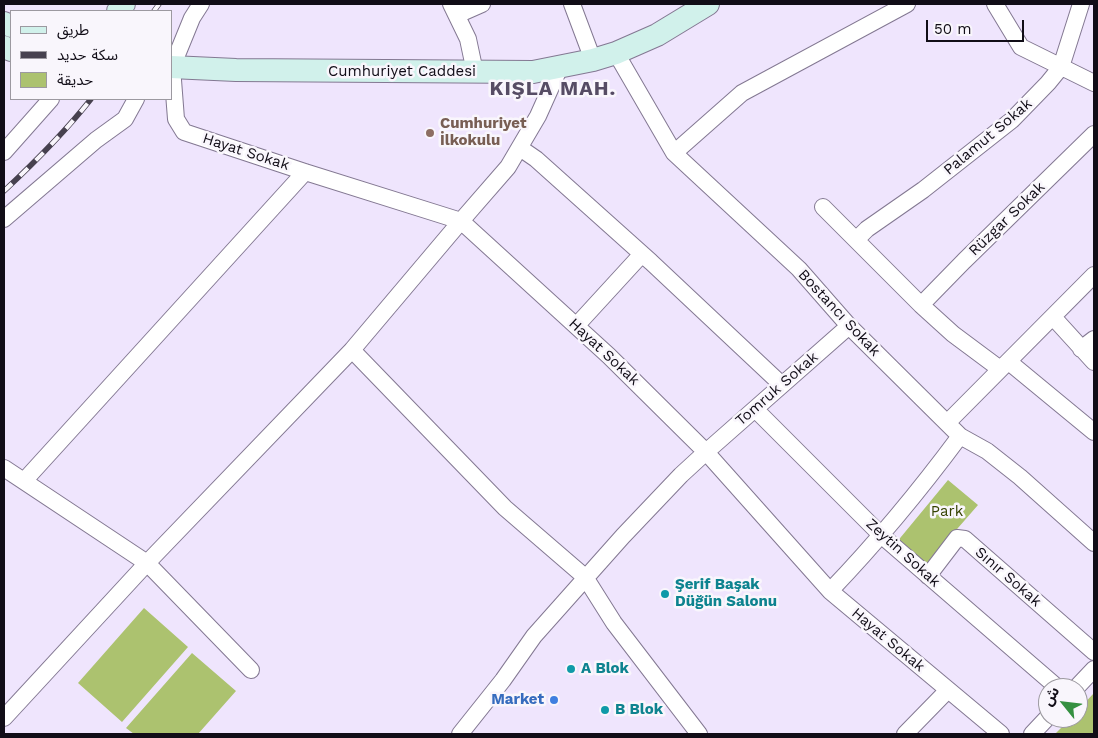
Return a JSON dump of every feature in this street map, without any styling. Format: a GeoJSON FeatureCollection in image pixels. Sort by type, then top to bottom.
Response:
{"type":"FeatureCollection","features":[{"type":"Feature","properties":{"kind":"main road","name":"Cumhuriyet Caddesi"},"geometry":{"type":"LineString","coordinates":[[172,67],[236,70],[533,72],[593,60],[616,53],[657,35],[708,4]]}},
{"type":"Feature","properties":{"kind":"street"},"geometry":{"type":"LineString","coordinates":[[172,67],[192,18],[201,4]]}},
{"type":"Feature","properties":{"kind":"street"},"geometry":{"type":"LineString","coordinates":[[475,72],[468,40],[454,9],[482,4]]}},
{"type":"Feature","properties":{"kind":"street"},"geometry":{"type":"LineString","coordinates":[[572,4],[593,60]]}},
{"type":"Feature","properties":{"kind":"street"},"geometry":{"type":"LineString","coordinates":[[674,153],[742,93],[907,4]]}},
{"type":"Feature","properties":{"kind":"street"},"geometry":{"type":"LineString","coordinates":[[995,4],[1021,46],[1094,83]]}},
{"type":"Feature","properties":{"kind":"street","name":"Palamut Sokak"},"geometry":{"type":"LineString","coordinates":[[856,240],[867,229],[923,190],[1012,120],[1048,83],[1061,67],[1081,4]]}},
{"type":"Feature","properties":{"kind":"street","name":"Bostancı Sokak"},"geometry":{"type":"LineString","coordinates":[[616,53],[674,153],[799,269],[849,326],[960,436],[987,451],[1094,543]]}},
{"type":"Feature","properties":{"kind":"street","name":"Hayat Sokak"},"geometry":{"type":"LineString","coordinates":[[172,67],[176,119],[184,132],[461,221],[609,356],[706,452],[830,591],[1001,734]]}},
{"type":"Feature","properties":{"kind":"street"},"geometry":{"type":"LineString","coordinates":[[4,718],[147,563],[352,350],[508,167],[538,116],[560,67]]}},
{"type":"Feature","properties":{"kind":"street"},"geometry":{"type":"LineString","coordinates":[[4,152],[50,100]]}},
{"type":"Feature","properties":{"kind":"street"},"geometry":{"type":"LineString","coordinates":[[4,219],[96,140],[125,119],[135,100]]}},
{"type":"Feature","properties":{"kind":"street","name":"Rüzgar Sokak"},"geometry":{"type":"LineString","coordinates":[[921,305],[1094,134]]}},
{"type":"Feature","properties":{"kind":"street"},"geometry":{"type":"LineString","coordinates":[[520,148],[536,159],[642,254],[782,385]]}},
{"type":"Feature","properties":{"kind":"street"},"geometry":{"type":"LineString","coordinates":[[24,481],[305,172]]}},
{"type":"Feature","properties":{"kind":"street"},"geometry":{"type":"LineString","coordinates":[[823,207],[921,305],[953,334],[1004,365],[1094,432]]}},
{"type":"Feature","properties":{"kind":"street"},"geometry":{"type":"LineString","coordinates":[[576,326],[642,254]]}},
{"type":"Feature","properties":{"kind":"street"},"geometry":{"type":"LineString","coordinates":[[947,423],[1094,274]]}},
{"type":"Feature","properties":{"kind":"street"},"geometry":{"type":"LineString","coordinates":[[1053,317],[1088,344],[1094,362]]}},
{"type":"Feature","properties":{"kind":"street","name":"Tomruk Sokak"},"geometry":{"type":"LineString","coordinates":[[460,734],[503,680],[534,636],[623,536],[706,452],[849,326]]}},
{"type":"Feature","properties":{"kind":"street"},"geometry":{"type":"LineString","coordinates":[[352,350],[505,508],[585,577],[614,623],[699,734]]}},
{"type":"Feature","properties":{"kind":"street","name":"Zeytin Sokak"},"geometry":{"type":"LineString","coordinates":[[755,409],[881,535],[1046,678]]}},
{"type":"Feature","properties":{"kind":"street"},"geometry":{"type":"LineString","coordinates":[[830,591],[925,483],[960,436]]}},
{"type":"Feature","properties":{"kind":"street"},"geometry":{"type":"LineString","coordinates":[[4,468],[147,563],[251,670]]}},
{"type":"Feature","properties":{"kind":"street","name":"Sınır Sokak"},"geometry":{"type":"LineString","coordinates":[[928,576],[956,538],[965,539],[1094,652]]}},
{"type":"Feature","properties":{"kind":"street"},"geometry":{"type":"LineString","coordinates":[[905,734],[948,690]]}},
{"type":"Feature","properties":{"kind":"green space","name":"Park"},"geometry":{"type":"Polygon","coordinates":[[[948,480],[978,505],[924,567],[896,543],[948,480]]]}},
{"type":"Feature","properties":{"kind":"green space"},"geometry":{"type":"Polygon","coordinates":[[[144,608],[188,647],[122,722],[78,683],[144,608]]]}},
{"type":"Feature","properties":{"kind":"green space"},"geometry":{"type":"Polygon","coordinates":[[[192,653],[236,691],[198,734],[134,734],[126,728],[192,653]]]}},
{"type":"Feature","properties":{"kind":"green space"},"geometry":{"type":"Polygon","coordinates":[[[1094,693],[1094,734],[1055,734],[1061,728],[1088,728],[1088,699],[1094,693]]]}},
{"type":"Feature","properties":{"kind":"railway"},"geometry":{"type":"LineString","coordinates":[[155,10],[159,4]]}},
{"type":"Feature","properties":{"kind":"railway"},"geometry":{"type":"LineString","coordinates":[[4,191],[71,123],[90,100]]}},
{"type":"Feature","properties":{"kind":"place","name":"Cumhuriyet İlkokulu"},"geometry":{"type":"Point","coordinates":[430,133]}},
{"type":"Feature","properties":{"kind":"place","name":"Şerif Başak Düğün Salonu"},"geometry":{"type":"Point","coordinates":[665,594]}},
{"type":"Feature","properties":{"kind":"place","name":"A Blok"},"geometry":{"type":"Point","coordinates":[571,669]}},
{"type":"Feature","properties":{"kind":"place","name":"Market"},"geometry":{"type":"Point","coordinates":[554,700]}},
{"type":"Feature","properties":{"kind":"place","name":"B Blok"},"geometry":{"type":"Point","coordinates":[605,710]}},
{"type":"Feature","properties":{"kind":"district","name":"KIŞLA MAH."},"geometry":{"type":"Point","coordinates":[553,89]}}]}
